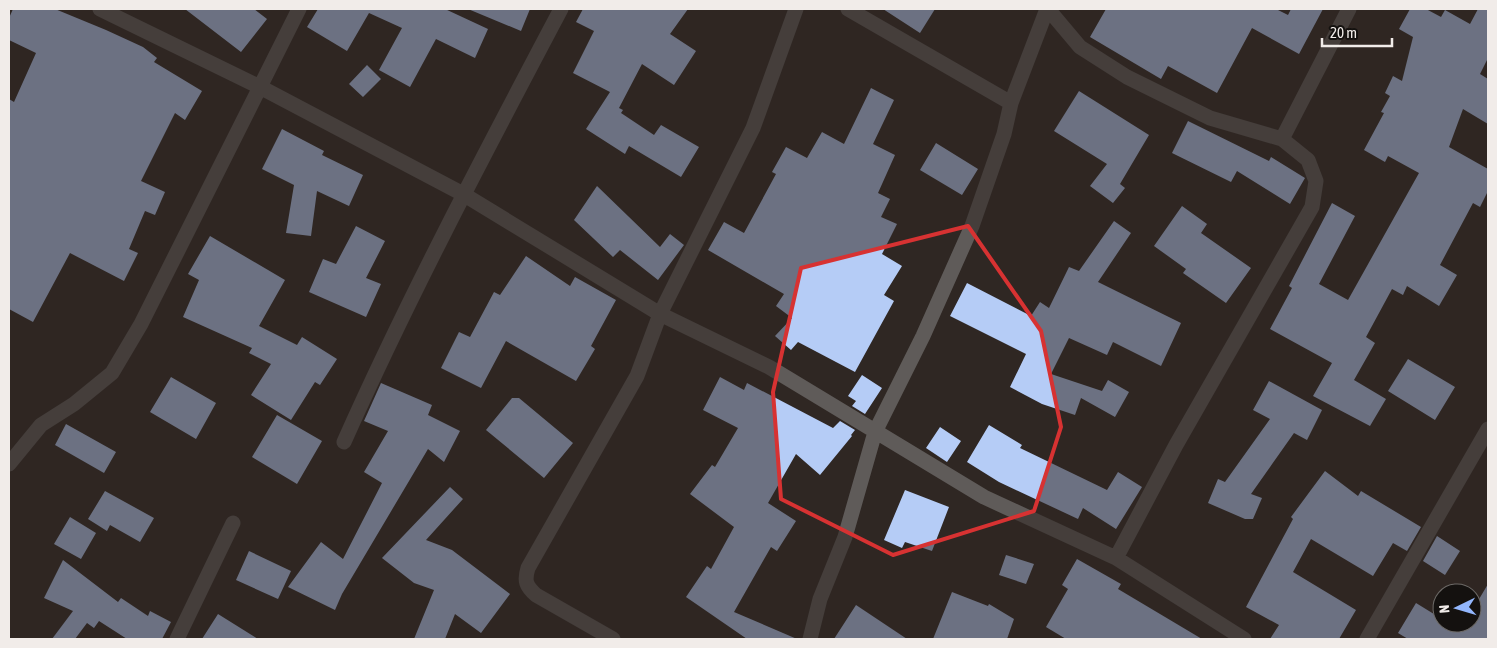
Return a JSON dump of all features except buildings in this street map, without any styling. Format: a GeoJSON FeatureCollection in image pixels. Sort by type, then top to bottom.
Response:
{"type":"FeatureCollection","features":[{"type":"Feature","properties":{"kind":"street"},"geometry":{"type":"LineString","coordinates":[[100,9],[260,87],[463,194],[660,314],[769,368],[984,497],[1116,558],[1244,639]]}},
{"type":"Feature","properties":{"kind":"street"},"geometry":{"type":"LineString","coordinates":[[9,464],[41,425],[74,404],[112,373],[141,324],[299,9]]}},
{"type":"Feature","properties":{"kind":"street"},"geometry":{"type":"LineString","coordinates":[[344,442],[378,366],[463,194],[562,9]]}},
{"type":"Feature","properties":{"kind":"street"},"geometry":{"type":"LineString","coordinates":[[613,639],[536,595],[528,588],[525,579],[532,560],[637,376],[660,314],[753,128],[796,9]]}},
{"type":"Feature","properties":{"kind":"street"},"geometry":{"type":"LineString","coordinates":[[848,9],[1011,103]]}},
{"type":"Feature","properties":{"kind":"street"},"geometry":{"type":"LineString","coordinates":[[810,639],[820,599],[845,537],[875,432],[923,336],[972,226],[1004,134],[1011,103],[1047,9],[1080,47],[1126,77],[1210,118],[1282,138],[1308,160],[1316,181],[1312,207],[1176,445],[1116,558]]}},
{"type":"Feature","properties":{"kind":"street"},"geometry":{"type":"LineString","coordinates":[[1282,138],[1349,9]]}},
{"type":"Feature","properties":{"kind":"street"},"geometry":{"type":"LineString","coordinates":[[1367,639],[1488,429]]}},
{"type":"Feature","properties":{"kind":"street"},"geometry":{"type":"LineString","coordinates":[[177,639],[233,523]]}},
{"type":"Feature","properties":{"kind":"highlighted area"},"geometry":{"type":"Polygon","coordinates":[[[968,226],[1041,331],[1061,427],[1034,511],[893,555],[781,499],[773,392],[801,268],[968,226]]]}}]}
